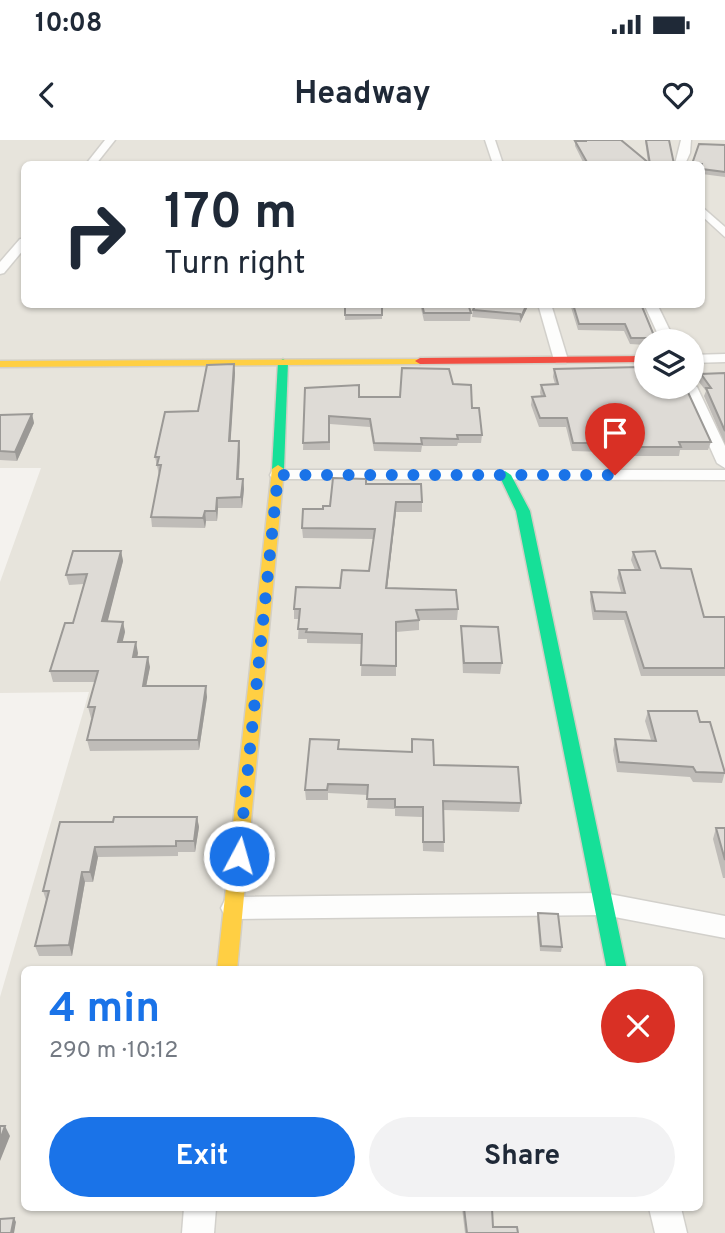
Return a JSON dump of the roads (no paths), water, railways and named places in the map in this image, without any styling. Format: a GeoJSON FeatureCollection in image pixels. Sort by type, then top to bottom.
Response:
{"type":"FeatureCollection","features":[{"type":"Feature","properties":{"kind":"street"},"geometry":{"type":"LineString","coordinates":[[92,161],[110,140]]}},
{"type":"Feature","properties":{"kind":"street"},"geometry":{"type":"LineString","coordinates":[[490,140],[497,161]]}},
{"type":"Feature","properties":{"kind":"street"},"geometry":{"type":"LineString","coordinates":[[681,161],[686,140]]}},
{"type":"Feature","properties":{"kind":"street"},"geometry":{"type":"LineString","coordinates":[[705,213],[725,234]]}},
{"type":"Feature","properties":{"kind":"street"},"geometry":{"type":"LineString","coordinates":[[4,271],[21,246]]}},
{"type":"Feature","properties":{"kind":"street"},"geometry":{"type":"LineString","coordinates":[[545,308],[561,360]]}},
{"type":"Feature","properties":{"kind":"street"},"geometry":{"type":"LineString","coordinates":[[652,308],[662,329]]}},
{"type":"Feature","properties":{"kind":"street"},"geometry":{"type":"LineString","coordinates":[[704,359],[725,358]]}},
{"type":"Feature","properties":{"kind":"street"},"geometry":{"type":"LineString","coordinates":[[0,364],[634,359]]}},
{"type":"Feature","properties":{"kind":"street"},"geometry":{"type":"LineString","coordinates":[[227,966],[278,475],[283,362]]}},
{"type":"Feature","properties":{"kind":"street"},"geometry":{"type":"LineString","coordinates":[[696,399],[725,463]]}},
{"type":"Feature","properties":{"kind":"street"},"geometry":{"type":"LineString","coordinates":[[278,475],[725,475]]}},
{"type":"Feature","properties":{"kind":"street"},"geometry":{"type":"LineString","coordinates":[[505,475],[523,511],[616,966]]}},
{"type":"Feature","properties":{"kind":"street"},"geometry":{"type":"LineString","coordinates":[[234,908],[604,904],[651,911],[725,928]]}},
{"type":"Feature","properties":{"kind":"street"},"geometry":{"type":"LineString","coordinates":[[198,1233],[200,1211]]}},
{"type":"Feature","properties":{"kind":"street"},"geometry":{"type":"LineString","coordinates":[[666,1211],[671,1233]]}}]}
